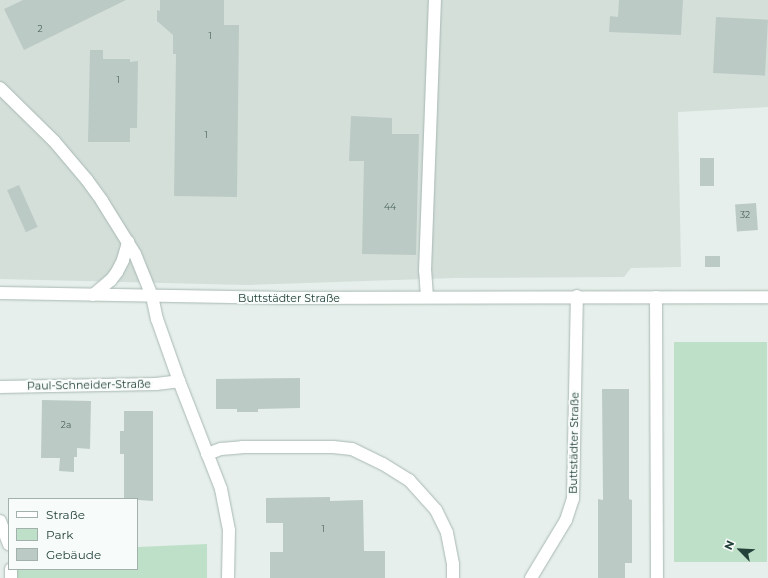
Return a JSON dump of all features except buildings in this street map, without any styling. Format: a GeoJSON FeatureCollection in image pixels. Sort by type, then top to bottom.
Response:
{"type":"FeatureCollection","features":[{"type":"Feature","properties":{"kind":"street"},"geometry":{"type":"LineString","coordinates":[[427,297],[425,271],[435,0]]}},
{"type":"Feature","properties":{"kind":"street"},"geometry":{"type":"LineString","coordinates":[[0,88],[54,141],[87,180],[128,242],[152,296],[157,318],[179,381],[221,489],[228,530],[228,578]]}},
{"type":"Feature","properties":{"kind":"street"},"geometry":{"type":"LineString","coordinates":[[92,294],[108,283],[117,272],[123,260],[128,242]]}},
{"type":"Feature","properties":{"kind":"street","name":"Buttstädter Straße"},"geometry":{"type":"LineString","coordinates":[[0,293],[274,298],[768,296]]}},
{"type":"Feature","properties":{"kind":"street","name":"Buttstädter Straße"},"geometry":{"type":"LineString","coordinates":[[531,578],[566,520],[573,498],[577,296]]}},
{"type":"Feature","properties":{"kind":"street"},"geometry":{"type":"LineString","coordinates":[[656,297],[657,578]]}},
{"type":"Feature","properties":{"kind":"street","name":"Paul-Schneider-Straße"},"geometry":{"type":"LineString","coordinates":[[0,387],[156,384],[179,381]]}},
{"type":"Feature","properties":{"kind":"street"},"geometry":{"type":"LineString","coordinates":[[207,454],[221,449],[242,447],[333,447],[352,449],[383,464],[409,480],[436,510],[447,533],[453,564],[453,578]]}},
{"type":"Feature","properties":{"kind":"street"},"geometry":{"type":"LineString","coordinates":[[0,522],[8,542]]}},
{"type":"Feature","properties":{"kind":"shaded area"},"geometry":{"type":"Polygon","coordinates":[[[0,0],[768,0],[768,107],[678,112],[681,267],[631,268],[624,277],[455,278],[246,285],[0,279],[0,0]]]}},
{"type":"Feature","properties":{"kind":"green space"},"geometry":{"type":"Polygon","coordinates":[[[674,342],[767,342],[767,562],[674,562],[674,342]]]}},
{"type":"Feature","properties":{"kind":"green space"},"geometry":{"type":"Polygon","coordinates":[[[207,544],[207,578],[15,578],[15,570],[138,570],[138,547],[207,544]]]}}]}
